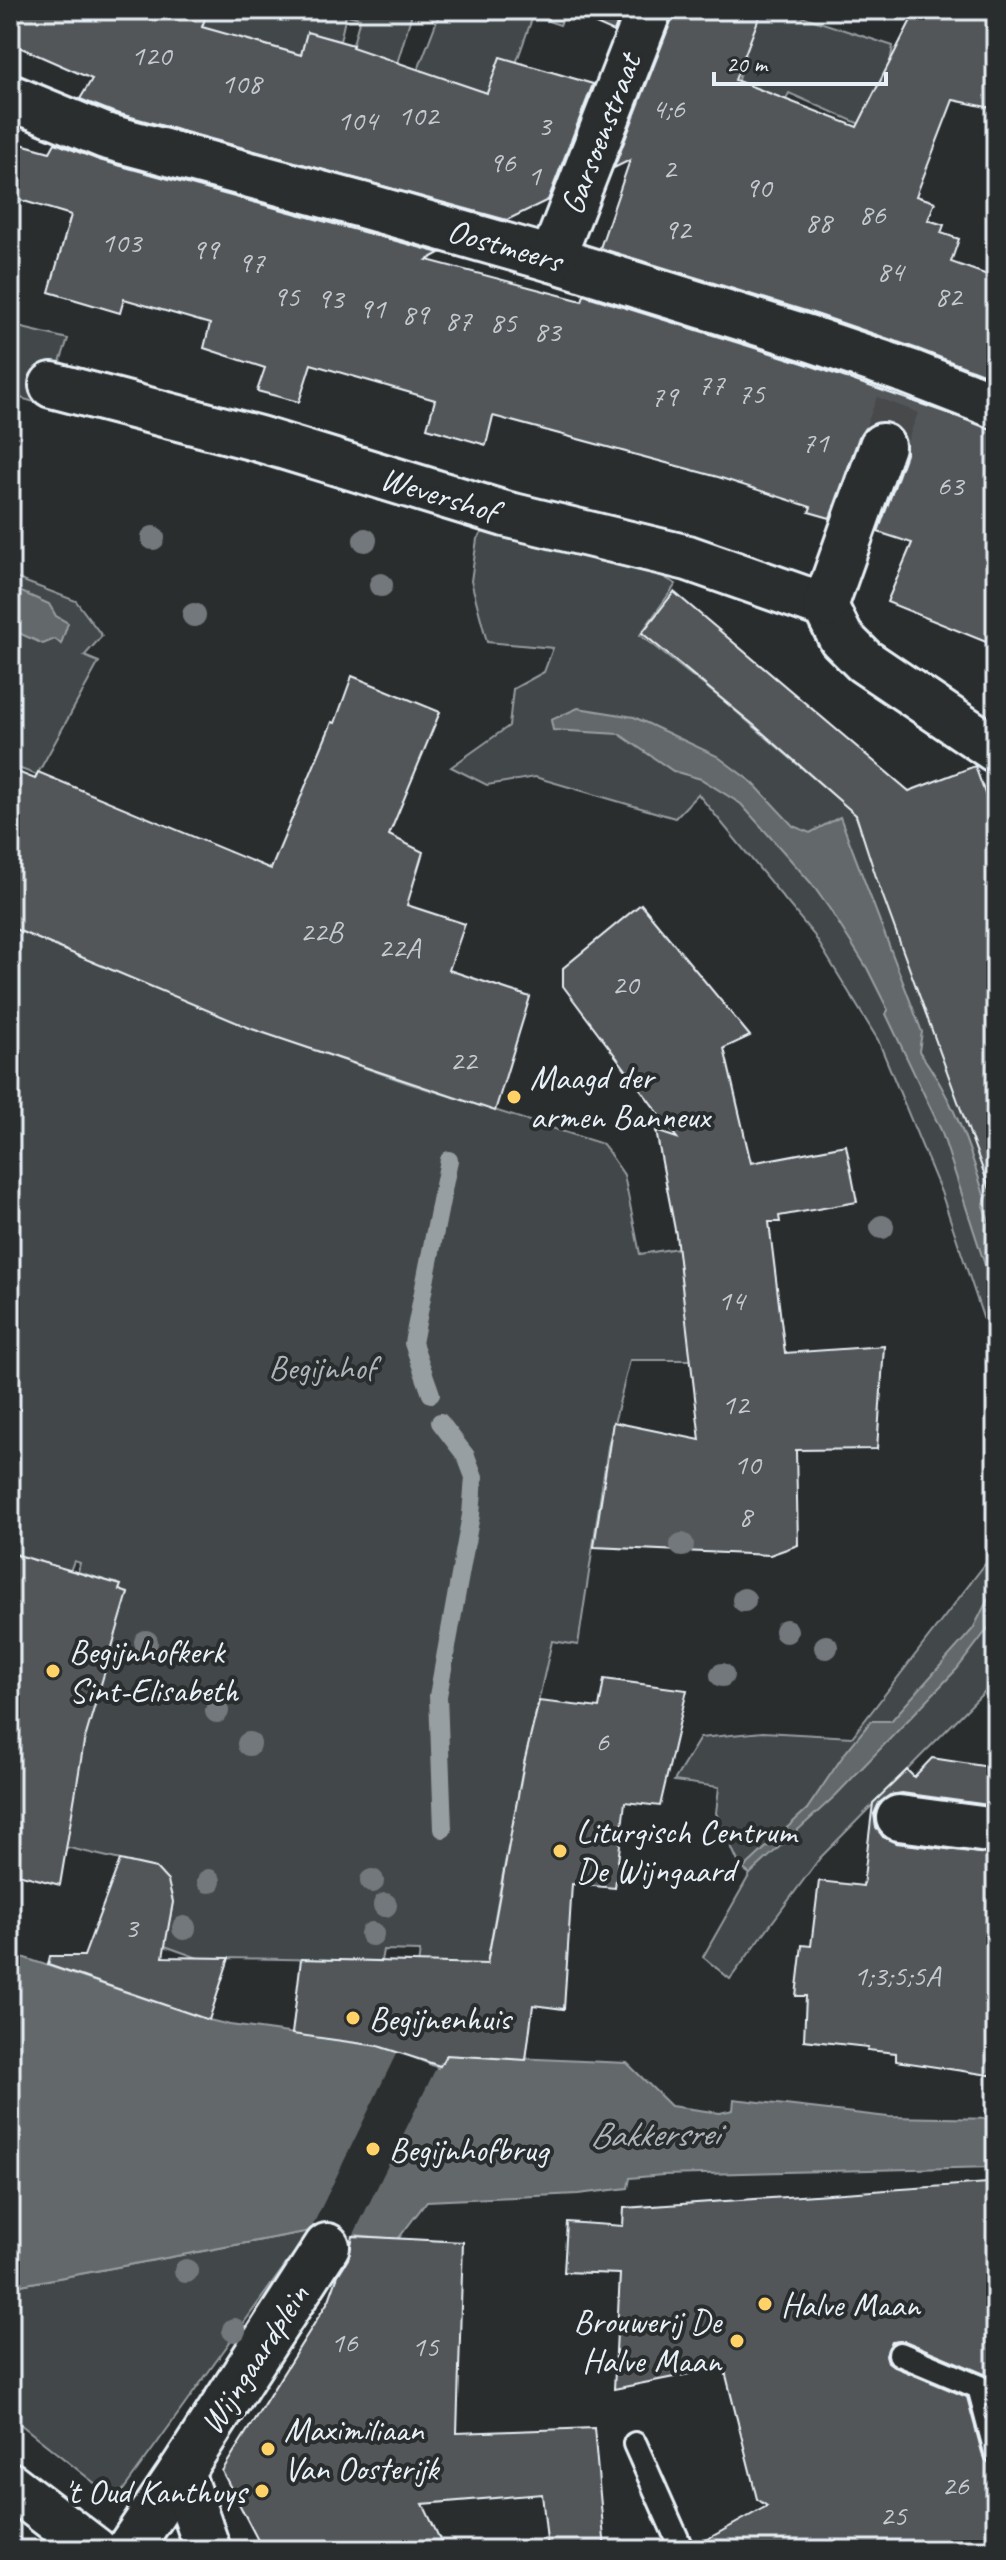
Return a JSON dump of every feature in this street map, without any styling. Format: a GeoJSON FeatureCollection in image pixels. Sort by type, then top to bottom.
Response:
{"type":"FeatureCollection","features":[{"type":"Feature","properties":{"kind":"street","name":"Garsoenstraat"},"geometry":{"type":"LineString","coordinates":[[552,259],[649,10]]}},
{"type":"Feature","properties":{"kind":"street","name":"Oostmeers"},"geometry":{"type":"LineString","coordinates":[[10,97],[105,136],[552,259],[903,388],[996,406]]}},
{"type":"Feature","properties":{"kind":"street","name":"Wevershof"},"geometry":{"type":"LineString","coordinates":[[52,385],[259,439],[505,514],[688,558],[825,606]]}},
{"type":"Feature","properties":{"kind":"street"},"geometry":{"type":"LineString","coordinates":[[882,446],[825,606],[841,638],[864,661],[996,750]]}},
{"type":"Feature","properties":{"kind":"street"},"geometry":{"type":"LineString","coordinates":[[899,1818],[996,1831]]}},
{"type":"Feature","properties":{"kind":"street","name":"Wijngaardplein"},"geometry":{"type":"LineString","coordinates":[[128,2550],[327,2246]]}},
{"type":"Feature","properties":{"kind":"street","name":"Wijngaardplein"},"geometry":{"type":"LineString","coordinates":[[181,2472],[208,2550]]}},
{"type":"Feature","properties":{"kind":"street"},"geometry":{"type":"LineString","coordinates":[[10,2485],[95,2550]]}},
{"type":"Feature","properties":{"kind":"lane"},"geometry":{"type":"LineString","coordinates":[[900,2354],[979,2387],[996,2452]]}},
{"type":"Feature","properties":{"kind":"lane"},"geometry":{"type":"LineString","coordinates":[[635,2444],[682,2550]]}},
{"type":"Feature","properties":{"kind":"green space"},"geometry":{"type":"Polygon","coordinates":[[[186,10],[413,10],[390,87],[345,74],[360,18],[346,15],[340,41],[307,33],[301,55],[239,37],[200,30],[186,10]]]}},
{"type":"Feature","properties":{"kind":"green space"},"geometry":{"type":"Polygon","coordinates":[[[441,10],[566,12],[560,25],[533,16],[505,94],[493,95],[418,70],[441,10]]]}},
{"type":"Feature","properties":{"kind":"green space"},"geometry":{"type":"Polygon","coordinates":[[[758,10],[783,10],[893,46],[878,132],[789,93],[785,102],[736,87],[758,10]]]}},
{"type":"Feature","properties":{"kind":"green space"},"geometry":{"type":"Polygon","coordinates":[[[10,325],[68,339],[45,405],[10,395],[10,325]]]}},
{"type":"Feature","properties":{"kind":"green space"},"geometry":{"type":"Polygon","coordinates":[[[492,520],[649,569],[676,584],[640,635],[724,701],[855,814],[996,1206],[996,1356],[941,1192],[878,1040],[814,935],[698,794],[675,818],[535,777],[487,785],[451,767],[509,726],[513,689],[544,672],[553,648],[487,642],[471,581],[477,539],[492,520]]]}},
{"type":"Feature","properties":{"kind":"green space"},"geometry":{"type":"Polygon","coordinates":[[[10,576],[76,601],[102,636],[84,656],[99,662],[37,775],[10,765],[10,576]]]}},
{"type":"Feature","properties":{"kind":"green space","name":"Begijnhof"},"geometry":{"type":"Polygon","coordinates":[[[10,927],[252,1028],[408,1083],[603,1144],[624,1175],[640,1254],[678,1248],[692,1360],[630,1360],[608,1447],[578,1645],[552,1641],[513,1824],[480,2008],[413,2002],[420,1951],[383,1950],[381,1961],[226,1958],[223,1967],[162,1945],[172,1911],[171,1894],[168,1885],[150,1867],[10,1834],[10,1809],[88,1698],[97,1700],[99,1695],[90,1692],[113,1644],[118,1596],[126,1599],[128,1594],[119,1590],[120,1585],[78,1572],[80,1563],[74,1561],[70,1571],[10,1552],[10,927]]]}},
{"type":"Feature","properties":{"kind":"green space"},"geometry":{"type":"Polygon","coordinates":[[[996,1550],[996,1680],[820,1858],[730,1979],[703,1957],[750,1874],[740,1866],[716,1813],[719,1787],[674,1781],[700,1738],[763,1732],[852,1737],[996,1550]]]}},
{"type":"Feature","properties":{"kind":"green space"},"geometry":{"type":"Polygon","coordinates":[[[310,2231],[116,2500],[10,2416],[10,2287],[310,2231]]]}},
{"type":"Feature","properties":{"kind":"water"},"geometry":{"type":"Polygon","coordinates":[[[10,587],[49,604],[56,616],[68,623],[61,644],[55,639],[43,644],[10,629],[10,587]]]}},
{"type":"Feature","properties":{"kind":"water"},"geometry":{"type":"Polygon","coordinates":[[[578,708],[634,717],[717,756],[753,783],[793,826],[810,833],[840,817],[922,1032],[919,1051],[950,1103],[984,1195],[988,1195],[983,1206],[996,1239],[996,1299],[941,1130],[867,968],[829,908],[811,883],[741,804],[701,779],[673,771],[619,734],[553,730],[551,720],[578,708]]]}},
{"type":"Feature","properties":{"kind":"water"},"geometry":{"type":"Polygon","coordinates":[[[996,1583],[996,1618],[957,1669],[836,1795],[750,1874],[743,1869],[807,1809],[871,1721],[891,1721],[973,1629],[996,1583]]]}},
{"type":"Feature","properties":{"kind":"water","name":"Bakkersrei"},"geometry":{"type":"Polygon","coordinates":[[[10,1953],[209,2020],[396,2048],[438,2068],[446,2055],[627,2063],[671,2106],[720,2113],[733,2110],[734,2099],[888,2117],[996,2119],[996,2167],[663,2175],[630,2178],[628,2188],[578,2194],[427,2201],[398,2239],[310,2231],[10,2287],[10,1953]]]}},
{"type":"Feature","properties":{"kind":"pier","name":"Begijnhofbrug"},"geometry":{"type":"Polygon","coordinates":[[[397,2052],[436,2068],[353,2236],[310,2231],[397,2052]]]}},
{"type":"Feature","properties":{"kind":"building"},"geometry":{"type":"Polygon","coordinates":[[[10,10],[208,10],[202,27],[301,55],[307,32],[353,45],[487,93],[500,57],[593,84],[548,200],[507,220],[113,112],[80,99],[92,79],[10,43],[10,10]]]}},
{"type":"Feature","properties":{"kind":"building"},"geometry":{"type":"Polygon","coordinates":[[[564,10],[622,10],[614,32],[564,10]]]}},
{"type":"Feature","properties":{"kind":"building"},"geometry":{"type":"Polygon","coordinates":[[[673,10],[762,10],[735,80],[857,127],[916,10],[996,10],[996,109],[953,100],[916,196],[935,202],[928,220],[944,225],[941,233],[959,239],[951,262],[996,278],[996,379],[819,315],[600,248],[630,160],[614,168],[673,10]]]}},
{"type":"Feature","properties":{"kind":"building"},"geometry":{"type":"Polygon","coordinates":[[[10,141],[50,152],[55,143],[99,160],[440,253],[427,260],[582,301],[584,295],[803,363],[996,430],[996,646],[887,602],[912,543],[878,532],[906,454],[906,441],[901,430],[891,423],[877,422],[865,428],[859,437],[830,518],[809,512],[811,507],[718,477],[493,416],[486,445],[427,428],[435,400],[311,364],[299,402],[257,391],[265,368],[204,348],[210,324],[124,299],[120,313],[49,292],[71,215],[10,197],[10,141]]]}},
{"type":"Feature","properties":{"kind":"building"},"geometry":{"type":"Polygon","coordinates":[[[674,592],[909,791],[975,766],[996,824],[996,1188],[990,1189],[856,815],[642,633],[674,592]]]}},
{"type":"Feature","properties":{"kind":"building"},"geometry":{"type":"Polygon","coordinates":[[[352,676],[440,712],[389,835],[423,852],[407,905],[465,924],[449,970],[530,997],[495,1111],[252,1029],[10,927],[10,769],[35,779],[38,772],[271,869],[332,722],[335,723],[352,676]]]}},
{"type":"Feature","properties":{"kind":"building"},"geometry":{"type":"Polygon","coordinates":[[[641,904],[750,1036],[724,1048],[751,1163],[846,1145],[857,1202],[779,1216],[780,1222],[769,1222],[785,1353],[884,1346],[877,1449],[796,1450],[798,1545],[770,1555],[594,1547],[613,1422],[700,1440],[676,1235],[656,1131],[677,1138],[563,986],[563,968],[641,904]]]}},
{"type":"Feature","properties":{"kind":"building","name":"Begijnhofkerk Sint-Elisabeth"},"geometry":{"type":"Polygon","coordinates":[[[10,1553],[121,1585],[119,1590],[128,1593],[84,1742],[60,1885],[10,1872],[10,1553]]]}},
{"type":"Feature","properties":{"kind":"building"},"geometry":{"type":"Polygon","coordinates":[[[604,1679],[687,1690],[660,1806],[625,1802],[615,1888],[572,1884],[564,2009],[533,2005],[526,2060],[446,2055],[440,2066],[378,2046],[292,2034],[301,1959],[487,1964],[524,1763],[539,1701],[599,1708],[604,1679]]]}},
{"type":"Feature","properties":{"kind":"building"},"geometry":{"type":"Polygon","coordinates":[[[932,1758],[996,1768],[996,1806],[902,1793],[890,1795],[879,1803],[874,1814],[876,1827],[883,1837],[896,1843],[996,1855],[996,2076],[896,2061],[896,2053],[867,2050],[868,2047],[804,2040],[806,1996],[796,1996],[802,1945],[811,1946],[819,1881],[863,1886],[873,1803],[907,1770],[914,1777],[932,1758]]]}},
{"type":"Feature","properties":{"kind":"building"},"geometry":{"type":"Polygon","coordinates":[[[120,1860],[156,1868],[168,1881],[173,1902],[163,1957],[229,1958],[209,2020],[48,1965],[50,1956],[84,1956],[120,1860]]]}},
{"type":"Feature","properties":{"kind":"building","name":"Brouwerij De Halve Maan"},"geometry":{"type":"Polygon","coordinates":[[[988,2183],[990,2203],[996,2202],[996,2397],[992,2383],[985,2374],[905,2341],[892,2342],[886,2355],[888,2362],[895,2367],[967,2397],[983,2456],[996,2466],[996,2550],[696,2550],[695,2546],[767,2506],[757,2499],[724,2367],[614,2389],[620,2274],[564,2272],[567,2222],[623,2226],[624,2208],[988,2183]]]}},
{"type":"Feature","properties":{"kind":"building"},"geometry":{"type":"Polygon","coordinates":[[[353,2236],[463,2242],[457,2433],[594,2428],[605,2550],[548,2550],[542,2494],[423,2504],[445,2550],[263,2550],[222,2471],[329,2300],[348,2259],[353,2236]]]}},
{"type":"Feature","properties":{"kind":"waterway"},"geometry":{"type":"LineString","coordinates":[[431,1394],[413,1343],[449,1160]]}},
{"type":"Feature","properties":{"kind":"waterway"},"geometry":{"type":"LineString","coordinates":[[440,1422],[466,1456],[474,1477],[471,1515],[438,1696],[443,1829]]}},
{"type":"Feature","properties":{"kind":"tunnel"},"geometry":{"type":"LineString","coordinates":[[882,446],[898,404]]}},
{"type":"Feature","properties":{"kind":"place","name":"Maagd der armen Banneux"},"geometry":{"type":"Point","coordinates":[514,1097]}},
{"type":"Feature","properties":{"kind":"place","name":"Begijnhofkerk Sint-Elisabeth"},"geometry":{"type":"Point","coordinates":[53,1671]}},
{"type":"Feature","properties":{"kind":"place","name":"Liturgisch Centrum De Wijngaard"},"geometry":{"type":"Point","coordinates":[560,1851]}},
{"type":"Feature","properties":{"kind":"place","name":"Begijnenhuis"},"geometry":{"type":"Point","coordinates":[353,2018]}},
{"type":"Feature","properties":{"kind":"place","name":"Begijnhofbrug"},"geometry":{"type":"Point","coordinates":[373,2149]}},
{"type":"Feature","properties":{"kind":"place","name":"Halve Maan"},"geometry":{"type":"Point","coordinates":[765,2304]}},
{"type":"Feature","properties":{"kind":"place","name":"Brouwerij De Halve Maan"},"geometry":{"type":"Point","coordinates":[737,2341]}},
{"type":"Feature","properties":{"kind":"place","name":"Maximiliaan Van Oosterijk"},"geometry":{"type":"Point","coordinates":[268,2449]}},
{"type":"Feature","properties":{"kind":"place","name":"'t Oud Kanthuys"},"geometry":{"type":"Point","coordinates":[262,2491]}}]}
